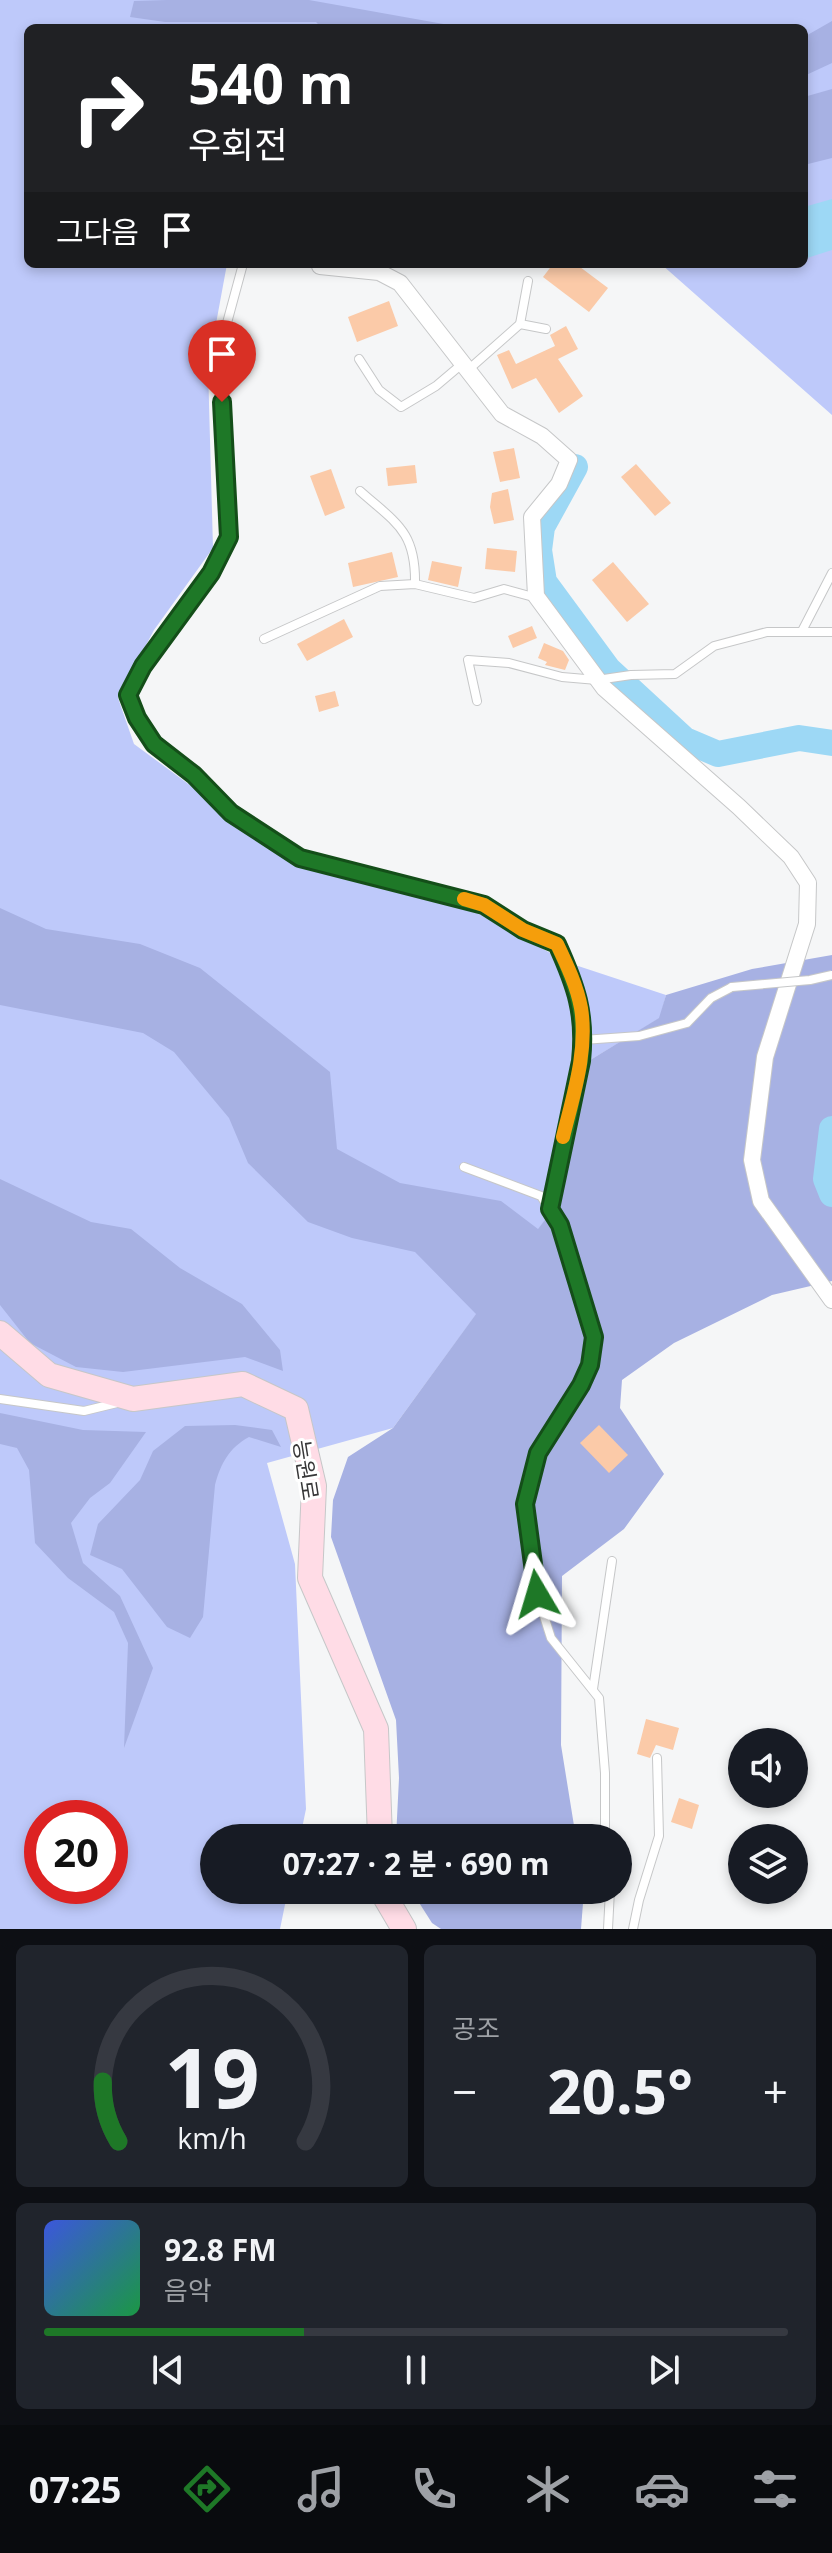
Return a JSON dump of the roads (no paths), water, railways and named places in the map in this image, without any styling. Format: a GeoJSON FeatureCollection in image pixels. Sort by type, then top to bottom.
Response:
{"type":"FeatureCollection","features":[{"type":"Feature","properties":{"kind":"street"},"geometry":{"type":"LineString","coordinates":[[340,268],[379,272],[400,283],[502,414],[542,436],[569,460],[559,484],[532,517],[531,545],[538,598],[604,688],[739,807],[791,857],[808,883],[807,924],[765,1057],[752,1160],[761,1201],[832,1300]]}},
{"type":"Feature","properties":{"kind":"street","name":"능원로"},"geometry":{"type":"LineString","coordinates":[[0,1333],[49,1375],[133,1399],[243,1384],[296,1409],[314,1486],[310,1578],[376,1729],[379,1824]]}},
{"type":"Feature","properties":{"kind":"street"},"geometry":{"type":"LineString","coordinates":[[389,1904],[404,1929]]}},
{"type":"Feature","properties":{"kind":"lane"},"geometry":{"type":"LineString","coordinates":[[242,268],[221,345],[229,537],[211,573],[143,666],[128,695],[137,718],[154,744],[194,775],[231,813],[300,858],[484,905],[523,930],[557,944],[575,985],[581,1009],[583,1040],[550,1209]]}},
{"type":"Feature","properties":{"kind":"lane"},"geometry":{"type":"LineString","coordinates":[[359,359],[379,390],[401,407],[465,368],[520,324],[528,281]]}},
{"type":"Feature","properties":{"kind":"lane"},"geometry":{"type":"LineString","coordinates":[[520,324],[546,329]]}},
{"type":"Feature","properties":{"kind":"lane"},"geometry":{"type":"LineString","coordinates":[[360,491],[404,530],[413,549],[415,584]]}},
{"type":"Feature","properties":{"kind":"lane"},"geometry":{"type":"LineString","coordinates":[[802,631],[832,573]]}},
{"type":"Feature","properties":{"kind":"lane"},"geometry":{"type":"LineString","coordinates":[[264,639],[380,586],[415,584],[474,598],[504,589],[538,598]]}},
{"type":"Feature","properties":{"kind":"lane"},"geometry":{"type":"LineString","coordinates":[[477,701],[468,660],[509,663],[562,677],[597,680],[675,674],[714,646],[767,632],[832,632]]}},
{"type":"Feature","properties":{"kind":"lane"},"geometry":{"type":"LineString","coordinates":[[583,1040],[639,1036],[687,1023],[711,998],[732,987],[832,975]]}},
{"type":"Feature","properties":{"kind":"lane"},"geometry":{"type":"LineString","coordinates":[[464,1167],[541,1196],[560,1225],[594,1337],[590,1365],[581,1385],[538,1453],[525,1504],[537,1594],[551,1638],[599,1698],[605,1773],[605,1824]]}},
{"type":"Feature","properties":{"kind":"lane"},"geometry":{"type":"LineString","coordinates":[[0,1399],[84,1411],[133,1399]]}},
{"type":"Feature","properties":{"kind":"lane"},"geometry":{"type":"LineString","coordinates":[[593,1689],[612,1561]]}},
{"type":"Feature","properties":{"kind":"lane"},"geometry":{"type":"LineString","coordinates":[[633,1929],[659,1836],[657,1758]]}},
{"type":"Feature","properties":{"kind":"lane"},"geometry":{"type":"LineString","coordinates":[[608,1929],[609,1904]]}},
{"type":"Feature","properties":{"kind":"waterway"},"geometry":{"type":"LineString","coordinates":[[575,467],[542,527],[539,550],[544,582],[608,669],[685,740],[718,754],[799,738],[832,743]]}},
{"type":"Feature","properties":{"kind":"waterway"},"geometry":{"type":"LineString","coordinates":[[832,1129],[826,1179],[832,1194]]}}]}
